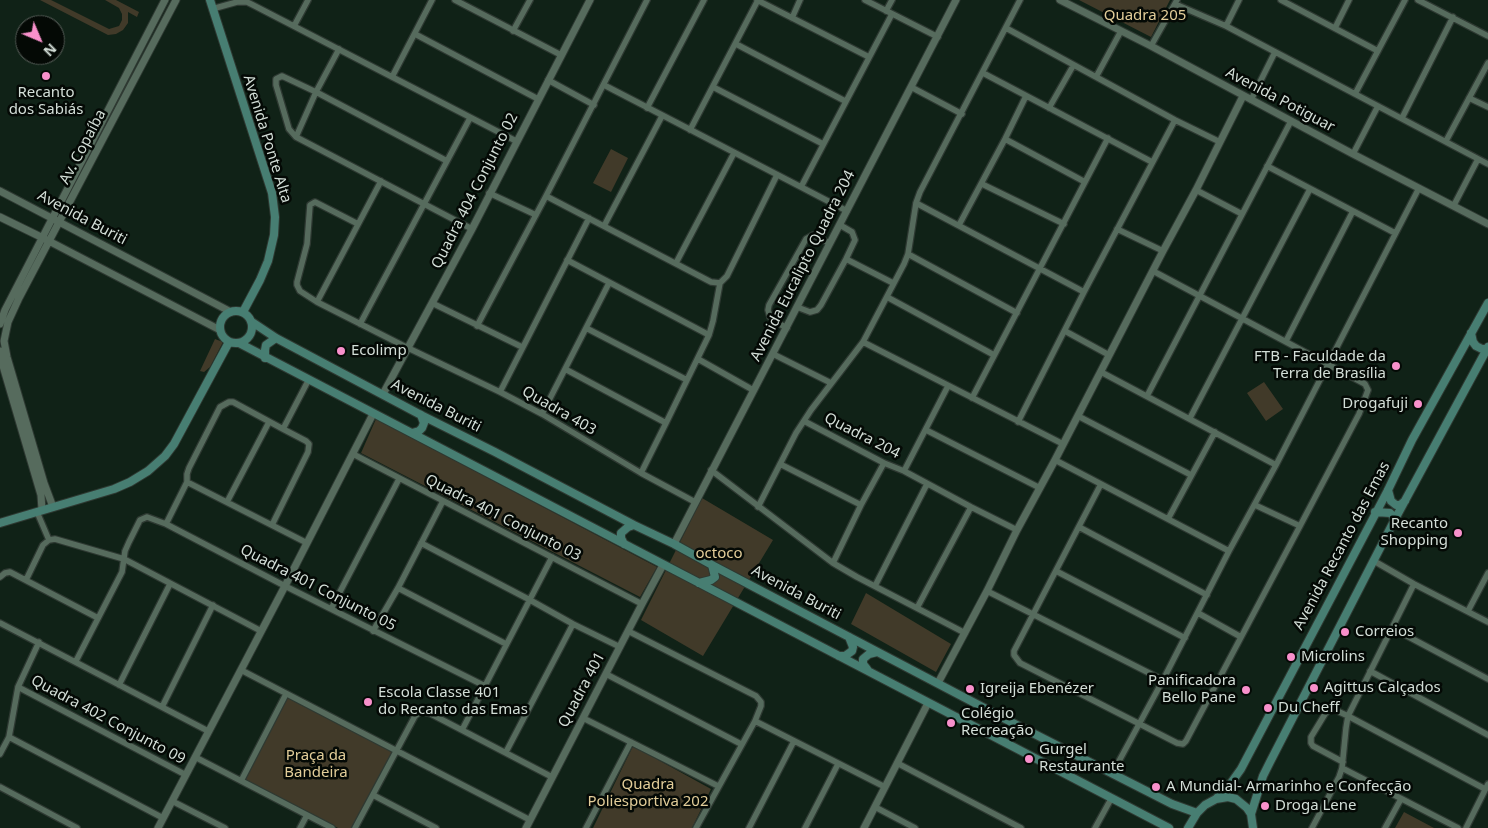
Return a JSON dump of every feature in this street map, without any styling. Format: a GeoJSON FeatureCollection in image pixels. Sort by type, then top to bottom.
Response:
{"type":"FeatureCollection","features":[{"type":"Feature","properties":{"kind":"main road","name":"Avenida Ponte Alta"},"geometry":{"type":"LineString","coordinates":[[210,0],[272,193],[275,216],[274,235],[268,261],[243,312]]}},
{"type":"Feature","properties":{"kind":"main road","name":"Avenida Recanto das Emas"},"geometry":{"type":"LineString","coordinates":[[1197,813],[1216,799],[1241,769],[1388,490],[1412,440],[1488,303]]}},
{"type":"Feature","properties":{"kind":"main road","name":"Avenida Buriti"},"geometry":{"type":"LineString","coordinates":[[231,312],[243,312],[252,322],[276,338],[421,415],[674,544],[1112,774],[1172,804],[1197,813]]}},
{"type":"Feature","properties":{"kind":"main road"},"geometry":{"type":"LineString","coordinates":[[231,312],[221,321],[220,330],[223,337],[229,342],[239,343],[1169,828]]}},
{"type":"Feature","properties":{"kind":"main road"},"geometry":{"type":"LineString","coordinates":[[239,343],[251,335],[252,322]]}},
{"type":"Feature","properties":{"kind":"main road"},"geometry":{"type":"LineString","coordinates":[[1253,828],[1251,814],[1263,776],[1394,520],[1487,348],[1478,348],[1473,342],[1471,333]]}},
{"type":"Feature","properties":{"kind":"main road"},"geometry":{"type":"LineString","coordinates":[[265,358],[266,345],[276,338]]}},
{"type":"Feature","properties":{"kind":"main road"},"geometry":{"type":"LineString","coordinates":[[0,522],[123,486],[138,478],[156,464],[174,444],[229,342]]}},
{"type":"Feature","properties":{"kind":"main road"},"geometry":{"type":"LineString","coordinates":[[412,433],[422,428],[424,423],[421,415]]}},
{"type":"Feature","properties":{"kind":"main road"},"geometry":{"type":"LineString","coordinates":[[1388,490],[1392,501],[1396,505],[1400,505],[1406,500]]}},
{"type":"Feature","properties":{"kind":"main road"},"geometry":{"type":"LineString","coordinates":[[1375,512],[1390,513],[1394,520]]}},
{"type":"Feature","properties":{"kind":"main road"},"geometry":{"type":"LineString","coordinates":[[624,544],[621,533],[634,525]]}},
{"type":"Feature","properties":{"kind":"main road"},"geometry":{"type":"LineString","coordinates":[[699,583],[711,580],[715,576],[712,565]]}},
{"type":"Feature","properties":{"kind":"main road"},"geometry":{"type":"LineString","coordinates":[[839,656],[845,656],[852,651],[852,642],[849,637]]}},
{"type":"Feature","properties":{"kind":"main road"},"geometry":{"type":"LineString","coordinates":[[867,670],[863,664],[863,659],[877,652]]}},
{"type":"Feature","properties":{"kind":"main road"},"geometry":{"type":"LineString","coordinates":[[1216,799],[1228,797],[1236,799],[1251,814]]}},
{"type":"Feature","properties":{"kind":"main road"},"geometry":{"type":"LineString","coordinates":[[1188,828],[1197,813]]}},
{"type":"Feature","properties":{"kind":"street","name":"Av. Copaíba"},"geometry":{"type":"LineString","coordinates":[[56,220],[165,0]]}},
{"type":"Feature","properties":{"kind":"street","name":"Av. Copaíba"},"geometry":{"type":"LineString","coordinates":[[0,324],[5,310],[46,239],[176,0]]}},
{"type":"Feature","properties":{"kind":"street"},"geometry":{"type":"LineString","coordinates":[[294,26],[308,0]]}},
{"type":"Feature","properties":{"kind":"street"},"geometry":{"type":"LineString","coordinates":[[392,77],[432,0]]}},
{"type":"Feature","properties":{"kind":"street"},"geometry":{"type":"LineString","coordinates":[[455,0],[560,55]]}},
{"type":"Feature","properties":{"kind":"street"},"geometry":{"type":"LineString","coordinates":[[470,8],[474,0]]}},
{"type":"Feature","properties":{"kind":"street"},"geometry":{"type":"LineString","coordinates":[[513,30],[530,0]]}},
{"type":"Feature","properties":{"kind":"street","name":"Quadra 404 Conjunto 02"},"geometry":{"type":"LineString","coordinates":[[383,394],[472,229],[590,0]]}},
{"type":"Feature","properties":{"kind":"street"},"geometry":{"type":"LineString","coordinates":[[477,326],[604,86],[647,0]]}},
{"type":"Feature","properties":{"kind":"street"},"geometry":{"type":"LineString","coordinates":[[647,108],[704,0]]}},
{"type":"Feature","properties":{"kind":"street"},"geometry":{"type":"LineString","coordinates":[[690,130],[758,0],[869,57]]}},
{"type":"Feature","properties":{"kind":"street"},"geometry":{"type":"LineString","coordinates":[[792,18],[800,0]]}},
{"type":"Feature","properties":{"kind":"street"},"geometry":{"type":"LineString","coordinates":[[865,0],[938,37]]}},
{"type":"Feature","properties":{"kind":"street"},"geometry":{"type":"LineString","coordinates":[[801,187],[869,57],[889,12],[892,0]]}},
{"type":"Feature","properties":{"kind":"street","name":"Avenida Eucalipto Quadra 204"},"geometry":{"type":"LineString","coordinates":[[674,544],[956,0]]}},
{"type":"Feature","properties":{"kind":"street","name":"Quadra 204"},"geometry":{"type":"LineString","coordinates":[[758,507],[804,420],[863,342],[908,254],[916,203],[923,186],[1020,0]]}},
{"type":"Feature","properties":{"kind":"street","name":"Avenida Potiguar"},"geometry":{"type":"LineString","coordinates":[[1060,0],[1488,224]]}},
{"type":"Feature","properties":{"kind":"street"},"geometry":{"type":"LineString","coordinates":[[1226,26],[1239,0]]}},
{"type":"Feature","properties":{"kind":"street"},"geometry":{"type":"LineString","coordinates":[[1281,0],[1292,2],[1378,51]]}},
{"type":"Feature","properties":{"kind":"street"},"geometry":{"type":"LineString","coordinates":[[1335,28],[1349,0]]}},
{"type":"Feature","properties":{"kind":"street"},"geometry":{"type":"LineString","coordinates":[[1355,94],[1404,0]]}},
{"type":"Feature","properties":{"kind":"street"},"geometry":{"type":"LineString","coordinates":[[1418,0],[1488,36]]}},
{"type":"Feature","properties":{"kind":"street"},"geometry":{"type":"LineString","coordinates":[[212,9],[237,2],[247,2],[516,141]]}},
{"type":"Feature","properties":{"kind":"street"},"geometry":{"type":"LineString","coordinates":[[1151,46],[1176,2],[1226,26],[1488,164]]}},
{"type":"Feature","properties":{"kind":"street"},"geometry":{"type":"LineString","coordinates":[[1402,118],[1454,17]]}},
{"type":"Feature","properties":{"kind":"street"},"geometry":{"type":"LineString","coordinates":[[1006,28],[1073,66],[1220,142]]}},
{"type":"Feature","properties":{"kind":"street"},"geometry":{"type":"LineString","coordinates":[[1096,77],[1122,31]]}},
{"type":"Feature","properties":{"kind":"street"},"geometry":{"type":"LineString","coordinates":[[415,34],[538,99]]}},
{"type":"Feature","properties":{"kind":"street"},"geometry":{"type":"LineString","coordinates":[[736,44],[845,101]]}},
{"type":"Feature","properties":{"kind":"street"},"geometry":{"type":"LineString","coordinates":[[296,137],[316,92],[339,49]]}},
{"type":"Feature","properties":{"kind":"street"},"geometry":{"type":"LineString","coordinates":[[1251,100],[1275,52]]}},
{"type":"Feature","properties":{"kind":"street"},"geometry":{"type":"LineString","coordinates":[[1446,141],[1488,63]]}},
{"type":"Feature","properties":{"kind":"street"},"geometry":{"type":"LineString","coordinates":[[1049,108],[1073,66]]}},
{"type":"Feature","properties":{"kind":"street"},"geometry":{"type":"LineString","coordinates":[[983,73],[1152,162]]}},
{"type":"Feature","properties":{"kind":"street"},"geometry":{"type":"LineString","coordinates":[[447,161],[316,92],[282,76],[276,79],[276,85],[289,129],[296,137],[472,229]]}},
{"type":"Feature","properties":{"kind":"street"},"geometry":{"type":"LineString","coordinates":[[548,80],[594,105]]}},
{"type":"Feature","properties":{"kind":"street"},"geometry":{"type":"LineString","coordinates":[[604,86],[847,211]]}},
{"type":"Feature","properties":{"kind":"street"},"geometry":{"type":"LineString","coordinates":[[713,87],[823,144]]}},
{"type":"Feature","properties":{"kind":"street"},"geometry":{"type":"LineString","coordinates":[[911,87],[962,114]]}},
{"type":"Feature","properties":{"kind":"street"},"geometry":{"type":"LineString","coordinates":[[959,225],[982,184],[1026,96]]}},
{"type":"Feature","properties":{"kind":"street"},"geometry":{"type":"LineString","coordinates":[[938,683],[1196,190],[1243,96]]}},
{"type":"Feature","properties":{"kind":"street"},"geometry":{"type":"LineString","coordinates":[[1469,98],[1488,107]]}},
{"type":"Feature","properties":{"kind":"street"},"geometry":{"type":"LineString","coordinates":[[1353,154],[1378,106]]}},
{"type":"Feature","properties":{"kind":"street"},"geometry":{"type":"LineString","coordinates":[[604,226],[662,116]]}},
{"type":"Feature","properties":{"kind":"street"},"geometry":{"type":"LineString","coordinates":[[360,324],[470,118]]}},
{"type":"Feature","properties":{"kind":"street"},"geometry":{"type":"LineString","coordinates":[[1018,422],[1175,120]]}},
{"type":"Feature","properties":{"kind":"street"},"geometry":{"type":"LineString","coordinates":[[1147,396],[1291,121]]}},
{"type":"Feature","properties":{"kind":"street"},"geometry":{"type":"LineString","coordinates":[[972,398],[1108,138]]}},
{"type":"Feature","properties":{"kind":"street"},"geometry":{"type":"LineString","coordinates":[[1005,139],[1085,182]]}},
{"type":"Feature","properties":{"kind":"street"},"geometry":{"type":"LineString","coordinates":[[676,263],[734,153]]}},
{"type":"Feature","properties":{"kind":"street"},"geometry":{"type":"LineString","coordinates":[[1454,205],[1478,159]]}},
{"type":"Feature","properties":{"kind":"street"},"geometry":{"type":"LineString","coordinates":[[1267,166],[1395,233]]}},
{"type":"Feature","properties":{"kind":"street"},"geometry":{"type":"LineString","coordinates":[[641,472],[709,335],[720,283],[727,276],[777,176]]}},
{"type":"Feature","properties":{"kind":"street"},"geometry":{"type":"LineString","coordinates":[[318,302],[381,182]]}},
{"type":"Feature","properties":{"kind":"street"},"geometry":{"type":"LineString","coordinates":[[982,184],[1064,224]]}},
{"type":"Feature","properties":{"kind":"street"},"geometry":{"type":"LineString","coordinates":[[1112,774],[1164,680],[1419,188]]}},
{"type":"Feature","properties":{"kind":"street"},"geometry":{"type":"LineString","coordinates":[[1190,418],[1310,189]]}},
{"type":"Feature","properties":{"kind":"street"},"geometry":{"type":"LineString","coordinates":[[1196,190],[1242,214]]}},
{"type":"Feature","properties":{"kind":"street","name":"Avenida Buriti"},"geometry":{"type":"LineString","coordinates":[[0,191],[231,312]]}},
{"type":"Feature","properties":{"kind":"street"},"geometry":{"type":"LineString","coordinates":[[489,194],[536,215]]}},
{"type":"Feature","properties":{"kind":"street"},"geometry":{"type":"LineString","coordinates":[[546,196],[712,282],[720,283]]}},
{"type":"Feature","properties":{"kind":"street","name":"Quadra 403"},"geometry":{"type":"LineString","coordinates":[[358,224],[315,202],[310,204],[307,244],[297,285],[300,291],[360,324],[542,414],[695,502]]}},
{"type":"Feature","properties":{"kind":"street"},"geometry":{"type":"LineString","coordinates":[[916,203],[1084,292]]}},
{"type":"Feature","properties":{"kind":"street"},"geometry":{"type":"LineString","coordinates":[[1286,341],[1353,211]]}},
{"type":"Feature","properties":{"kind":"street"},"geometry":{"type":"LineString","coordinates":[[0,217],[220,330]]}},
{"type":"Feature","properties":{"kind":"street"},"geometry":{"type":"LineString","coordinates":[[500,392],[589,218]]}},
{"type":"Feature","properties":{"kind":"street"},"geometry":{"type":"LineString","coordinates":[[797,307],[810,312],[817,310],[846,259],[855,240],[852,232],[840,225]]}},
{"type":"Feature","properties":{"kind":"street"},"geometry":{"type":"LineString","coordinates":[[1117,229],[1163,251]]}},
{"type":"Feature","properties":{"kind":"street"},"geometry":{"type":"LineString","coordinates":[[786,328],[770,317],[769,305],[806,239],[812,235],[829,243]]}},
{"type":"Feature","properties":{"kind":"street","name":"Av. Copaíba"},"geometry":{"type":"LineString","coordinates":[[46,239],[8,322],[4,341],[41,474],[53,507]]}},
{"type":"Feature","properties":{"kind":"street"},"geometry":{"type":"LineString","coordinates":[[908,254],[1017,313]]}},
{"type":"Feature","properties":{"kind":"street"},"geometry":{"type":"LineString","coordinates":[[846,259],[893,283]]}},
{"type":"Feature","properties":{"kind":"street"},"geometry":{"type":"LineString","coordinates":[[567,260],[709,335]]}},
{"type":"Feature","properties":{"kind":"street"},"geometry":{"type":"LineString","coordinates":[[1101,484],[1014,651],[1016,660],[1183,744],[1359,414],[1368,390],[1365,384],[1153,272]]}},
{"type":"Feature","properties":{"kind":"street"},"geometry":{"type":"LineString","coordinates":[[542,414],[609,283]]}},
{"type":"Feature","properties":{"kind":"street"},"geometry":{"type":"LineString","coordinates":[[886,297],[994,355]]}},
{"type":"Feature","properties":{"kind":"street"},"geometry":{"type":"LineString","coordinates":[[432,303],[522,347]]}},
{"type":"Feature","properties":{"kind":"street"},"geometry":{"type":"LineString","coordinates":[[586,328],[687,380]]}},
{"type":"Feature","properties":{"kind":"street"},"geometry":{"type":"LineString","coordinates":[[1065,331],[1109,354]]}},
{"type":"Feature","properties":{"kind":"street"},"geometry":{"type":"LineString","coordinates":[[863,342],[1063,444]]}},
{"type":"Feature","properties":{"kind":"street"},"geometry":{"type":"LineString","coordinates":[[0,351],[2,366],[41,495],[39,511],[49,540]]}},
{"type":"Feature","properties":{"kind":"street"},"geometry":{"type":"LineString","coordinates":[[773,354],[831,384]]}},
{"type":"Feature","properties":{"kind":"street"},"geometry":{"type":"LineString","coordinates":[[698,359],[753,390]]}},
{"type":"Feature","properties":{"kind":"street"},"geometry":{"type":"LineString","coordinates":[[565,369],[666,423]]}},
{"type":"Feature","properties":{"kind":"street"},"geometry":{"type":"LineString","coordinates":[[1101,372],[1276,465]]}},
{"type":"Feature","properties":{"kind":"street"},"geometry":{"type":"LineString","coordinates":[[283,429],[308,380]]}},
{"type":"Feature","properties":{"kind":"street","name":"Quadra 204"},"geometry":{"type":"LineString","coordinates":[[804,420],[884,463],[904,471],[948,386]]}},
{"type":"Feature","properties":{"kind":"street"},"geometry":{"type":"LineString","coordinates":[[166,524],[187,482],[189,468],[220,407],[224,403],[232,402],[309,444],[310,449],[272,525]]}},
{"type":"Feature","properties":{"kind":"street"},"geometry":{"type":"LineString","coordinates":[[158,828],[373,414]]}},
{"type":"Feature","properties":{"kind":"street"},"geometry":{"type":"LineString","coordinates":[[1078,416],[1191,475]]}},
{"type":"Feature","properties":{"kind":"street"},"geometry":{"type":"LineString","coordinates":[[226,502],[269,422]]}},
{"type":"Feature","properties":{"kind":"street"},"geometry":{"type":"LineString","coordinates":[[926,430],[1040,488]]}},
{"type":"Feature","properties":{"kind":"street"},"geometry":{"type":"LineString","coordinates":[[1168,519],[1215,432]]}},
{"type":"Feature","properties":{"kind":"street","name":"Quadra 401 Conjunto 03"},"geometry":{"type":"LineString","coordinates":[[353,454],[642,604]]}},
{"type":"Feature","properties":{"kind":"street"},"geometry":{"type":"LineString","coordinates":[[1055,460],[1230,551]]}},
{"type":"Feature","properties":{"kind":"street"},"geometry":{"type":"LineString","coordinates":[[833,563],[884,463]]}},
{"type":"Feature","properties":{"kind":"street"},"geometry":{"type":"LineString","coordinates":[[780,464],[861,505]]}},
{"type":"Feature","properties":{"kind":"street"},"geometry":{"type":"LineString","coordinates":[[712,470],[833,563],[965,632]]}},
{"type":"Feature","properties":{"kind":"street"},"geometry":{"type":"LineString","coordinates":[[904,471],[1017,530]]}},
{"type":"Feature","properties":{"kind":"street"},"geometry":{"type":"LineString","coordinates":[[331,609],[399,478]]}},
{"type":"Feature","properties":{"kind":"street"},"geometry":{"type":"LineString","coordinates":[[187,482],[307,543]]}},
{"type":"Feature","properties":{"kind":"street"},"geometry":{"type":"LineString","coordinates":[[875,586],[927,484]]}},
{"type":"Feature","properties":{"kind":"street"},"geometry":{"type":"LineString","coordinates":[[373,631],[398,588],[443,501]]}},
{"type":"Feature","properties":{"kind":"street"},"geometry":{"type":"LineString","coordinates":[[1255,505],[1300,526]]}},
{"type":"Feature","properties":{"kind":"street"},"geometry":{"type":"LineString","coordinates":[[917,608],[970,507]]}},
{"type":"Feature","properties":{"kind":"street","name":"Quadra 401 Conjunto 05"},"geometry":{"type":"LineString","coordinates":[[124,559],[129,542],[140,520],[147,517],[166,524],[373,631],[485,686]]}},
{"type":"Feature","properties":{"kind":"street"},"geometry":{"type":"LineString","coordinates":[[1079,527],[1207,595]]}},
{"type":"Feature","properties":{"kind":"street"},"geometry":{"type":"LineString","coordinates":[[26,580],[43,545],[49,540],[55,539],[124,559],[261,631]]}},
{"type":"Feature","properties":{"kind":"street"},"geometry":{"type":"LineString","coordinates":[[421,544],[620,647]]}},
{"type":"Feature","properties":{"kind":"street"},"geometry":{"type":"LineString","coordinates":[[462,730],[552,557]]}},
{"type":"Feature","properties":{"kind":"street"},"geometry":{"type":"LineString","coordinates":[[76,661],[122,572],[124,559]]}},
{"type":"Feature","properties":{"kind":"street"},"geometry":{"type":"LineString","coordinates":[[1374,561],[1488,622]]}},
{"type":"Feature","properties":{"kind":"street","name":"Quadra 401"},"geometry":{"type":"LineString","coordinates":[[526,828],[663,565]]}},
{"type":"Feature","properties":{"kind":"street"},"geometry":{"type":"LineString","coordinates":[[1056,571],[1185,638]]}},
{"type":"Feature","properties":{"kind":"street"},"geometry":{"type":"LineString","coordinates":[[1,575],[10,572],[98,618]]}},
{"type":"Feature","properties":{"kind":"street"},"geometry":{"type":"LineString","coordinates":[[1468,611],[1488,572]]}},
{"type":"Feature","properties":{"kind":"street"},"geometry":{"type":"LineString","coordinates":[[119,685],[170,584]]}},
{"type":"Feature","properties":{"kind":"street"},"geometry":{"type":"LineString","coordinates":[[1312,828],[1339,777],[1348,716],[1414,584]]}},
{"type":"Feature","properties":{"kind":"street"},"geometry":{"type":"LineString","coordinates":[[398,588],[506,644]]}},
{"type":"Feature","properties":{"kind":"street"},"geometry":{"type":"LineString","coordinates":[[987,591],[1164,680]]}},
{"type":"Feature","properties":{"kind":"street"},"geometry":{"type":"LineString","coordinates":[[162,707],[213,605]]}},
{"type":"Feature","properties":{"kind":"street"},"geometry":{"type":"LineString","coordinates":[[1198,613],[1240,637]]}},
{"type":"Feature","properties":{"kind":"street"},"geometry":{"type":"LineString","coordinates":[[0,622],[208,731]]}},
{"type":"Feature","properties":{"kind":"street"},"geometry":{"type":"LineString","coordinates":[[506,752],[573,624]]}},
{"type":"Feature","properties":{"kind":"street"},"geometry":{"type":"LineString","coordinates":[[1392,628],[1488,679]]}},
{"type":"Feature","properties":{"kind":"street"},"geometry":{"type":"LineString","coordinates":[[628,630],[759,698],[761,706],[754,721],[696,828]]}},
{"type":"Feature","properties":{"kind":"street"},"geometry":{"type":"LineString","coordinates":[[0,754],[9,737],[18,686],[39,642]]}},
{"type":"Feature","properties":{"kind":"street"},"geometry":{"type":"LineString","coordinates":[[240,670],[530,820]]}},
{"type":"Feature","properties":{"kind":"street"},"geometry":{"type":"LineString","coordinates":[[1370,671],[1488,735]]}},
{"type":"Feature","properties":{"kind":"street"},"geometry":{"type":"LineString","coordinates":[[606,674],[741,744]]}},
{"type":"Feature","properties":{"kind":"street","name":"Quadra 402 Conjunto 09"},"geometry":{"type":"LineString","coordinates":[[18,686],[186,776]]}},
{"type":"Feature","properties":{"kind":"street"},"geometry":{"type":"LineString","coordinates":[[241,781],[286,694]]}},
{"type":"Feature","properties":{"kind":"street"},"geometry":{"type":"LineString","coordinates":[[864,828],[928,703]]}},
{"type":"Feature","properties":{"kind":"street"},"geometry":{"type":"LineString","coordinates":[[1458,828],[1401,799],[1313,746],[1311,743],[1312,737],[1329,709],[1334,709],[1487,787],[1466,828]]}},
{"type":"Feature","properties":{"kind":"street"},"geometry":{"type":"LineString","coordinates":[[355,828],[415,716],[420,712],[431,714],[552,777]]}},
{"type":"Feature","properties":{"kind":"street"},"geometry":{"type":"LineString","coordinates":[[583,718],[718,786]]}},
{"type":"Feature","properties":{"kind":"street"},"geometry":{"type":"LineString","coordinates":[[754,721],[885,787]]}},
{"type":"Feature","properties":{"kind":"street"},"geometry":{"type":"LineString","coordinates":[[9,737],[163,818]]}},
{"type":"Feature","properties":{"kind":"street"},"geometry":{"type":"LineString","coordinates":[[749,828],[794,741]]}},
{"type":"Feature","properties":{"kind":"street"},"geometry":{"type":"LineString","coordinates":[[586,828],[631,742]]}},
{"type":"Feature","properties":{"kind":"street"},"geometry":{"type":"LineString","coordinates":[[195,757],[332,828]]}},
{"type":"Feature","properties":{"kind":"street"},"geometry":{"type":"LineString","coordinates":[[897,762],[1010,825],[1021,828]]}},
{"type":"Feature","properties":{"kind":"street"},"geometry":{"type":"LineString","coordinates":[[804,828],[838,764]]}},
{"type":"Feature","properties":{"kind":"street"},"geometry":{"type":"LineString","coordinates":[[0,787],[77,828]]}},
{"type":"Feature","properties":{"kind":"street"},"geometry":{"type":"LineString","coordinates":[[373,795],[436,828]]}},
{"type":"Feature","properties":{"kind":"street"},"geometry":{"type":"LineString","coordinates":[[1095,828],[1111,799]]}},
{"type":"Feature","properties":{"kind":"street"},"geometry":{"type":"LineString","coordinates":[[1385,828],[1401,799]]}},
{"type":"Feature","properties":{"kind":"street"},"geometry":{"type":"LineString","coordinates":[[172,801],[225,828]]}},
{"type":"Feature","properties":{"kind":"street"},"geometry":{"type":"LineString","coordinates":[[875,807],[915,828]]}},
{"type":"Feature","properties":{"kind":"street"},"geometry":{"type":"LineString","coordinates":[[300,828],[307,815]]}},
{"type":"Feature","properties":{"kind":"green space"},"geometry":{"type":"Polygon","coordinates":[[[40,0],[51,0],[109,29],[119,26],[122,14],[119,8],[105,0],[116,0],[139,12],[137,17],[128,12],[128,23],[123,30],[116,34],[108,35],[40,0]]]}},
{"type":"Feature","properties":{"kind":"green space","name":"Quadra 205"},"geometry":{"type":"Polygon","coordinates":[[[1079,0],[1170,0],[1151,37],[1079,0]]]}},
{"type":"Feature","properties":{"kind":"green space"},"geometry":{"type":"Polygon","coordinates":[[[611,149],[628,158],[611,192],[593,183],[611,149]]]}},
{"type":"Feature","properties":{"kind":"green space"},"geometry":{"type":"Polygon","coordinates":[[[215,339],[223,342],[210,367],[204,372],[200,371],[215,339]]]}},
{"type":"Feature","properties":{"kind":"green space"},"geometry":{"type":"Polygon","coordinates":[[[1264,382],[1283,409],[1266,421],[1247,393],[1264,382]]]}},
{"type":"Feature","properties":{"kind":"green space"},"geometry":{"type":"Polygon","coordinates":[[[376,419],[657,567],[640,597],[361,453],[376,419]]]}},
{"type":"Feature","properties":{"kind":"green space","name":"octoco"},"geometry":{"type":"Polygon","coordinates":[[[702,498],[773,540],[703,656],[641,620],[702,498]]]}},
{"type":"Feature","properties":{"kind":"green space"},"geometry":{"type":"Polygon","coordinates":[[[866,593],[951,644],[936,672],[851,624],[866,593]]]}},
{"type":"Feature","properties":{"kind":"green space","name":"Praça da Bandeira"},"geometry":{"type":"Polygon","coordinates":[[[287,697],[393,752],[352,828],[338,828],[244,780],[287,697]]]}},
{"type":"Feature","properties":{"kind":"green space","name":"Quadra Poliesportiva 202"},"geometry":{"type":"Polygon","coordinates":[[[633,746],[711,789],[692,828],[593,828],[633,746]]]}},
{"type":"Feature","properties":{"kind":"green space"},"geometry":{"type":"Polygon","coordinates":[[[1404,812],[1434,828],[1395,828],[1404,812]]]}},
{"type":"Feature","properties":{"kind":"place","name":"Recanto dos Sabiás"},"geometry":{"type":"Point","coordinates":[46,76]}},
{"type":"Feature","properties":{"kind":"place","name":"Ecolimp"},"geometry":{"type":"Point","coordinates":[341,351]}},
{"type":"Feature","properties":{"kind":"place","name":"FTB - Faculdade da Terra de Brasília"},"geometry":{"type":"Point","coordinates":[1396,366]}},
{"type":"Feature","properties":{"kind":"place","name":"Drogafuji"},"geometry":{"type":"Point","coordinates":[1418,404]}},
{"type":"Feature","properties":{"kind":"place","name":"Recanto Shopping"},"geometry":{"type":"Point","coordinates":[1458,533]}},
{"type":"Feature","properties":{"kind":"place","name":"Correios"},"geometry":{"type":"Point","coordinates":[1345,632]}},
{"type":"Feature","properties":{"kind":"place","name":"Microlins"},"geometry":{"type":"Point","coordinates":[1291,657]}},
{"type":"Feature","properties":{"kind":"place","name":"Agittus Calçados"},"geometry":{"type":"Point","coordinates":[1314,688]}},
{"type":"Feature","properties":{"kind":"place","name":"Igreija Ebenézer"},"geometry":{"type":"Point","coordinates":[970,689]}},
{"type":"Feature","properties":{"kind":"place","name":"Panificadora Bello Pane"},"geometry":{"type":"Point","coordinates":[1246,690]}},
{"type":"Feature","properties":{"kind":"place","name":"Escola Classe 401 do Recanto das Emas"},"geometry":{"type":"Point","coordinates":[368,702]}},
{"type":"Feature","properties":{"kind":"place","name":"Du Cheff"},"geometry":{"type":"Point","coordinates":[1268,708]}},
{"type":"Feature","properties":{"kind":"place","name":"Colégio Recreação"},"geometry":{"type":"Point","coordinates":[951,723]}},
{"type":"Feature","properties":{"kind":"place","name":"Gurgel Restaurante"},"geometry":{"type":"Point","coordinates":[1029,759]}},
{"type":"Feature","properties":{"kind":"place","name":"A Mundial- Armarinho e Confecção"},"geometry":{"type":"Point","coordinates":[1156,787]}},
{"type":"Feature","properties":{"kind":"place","name":"Droga Lene"},"geometry":{"type":"Point","coordinates":[1265,806]}}]}
